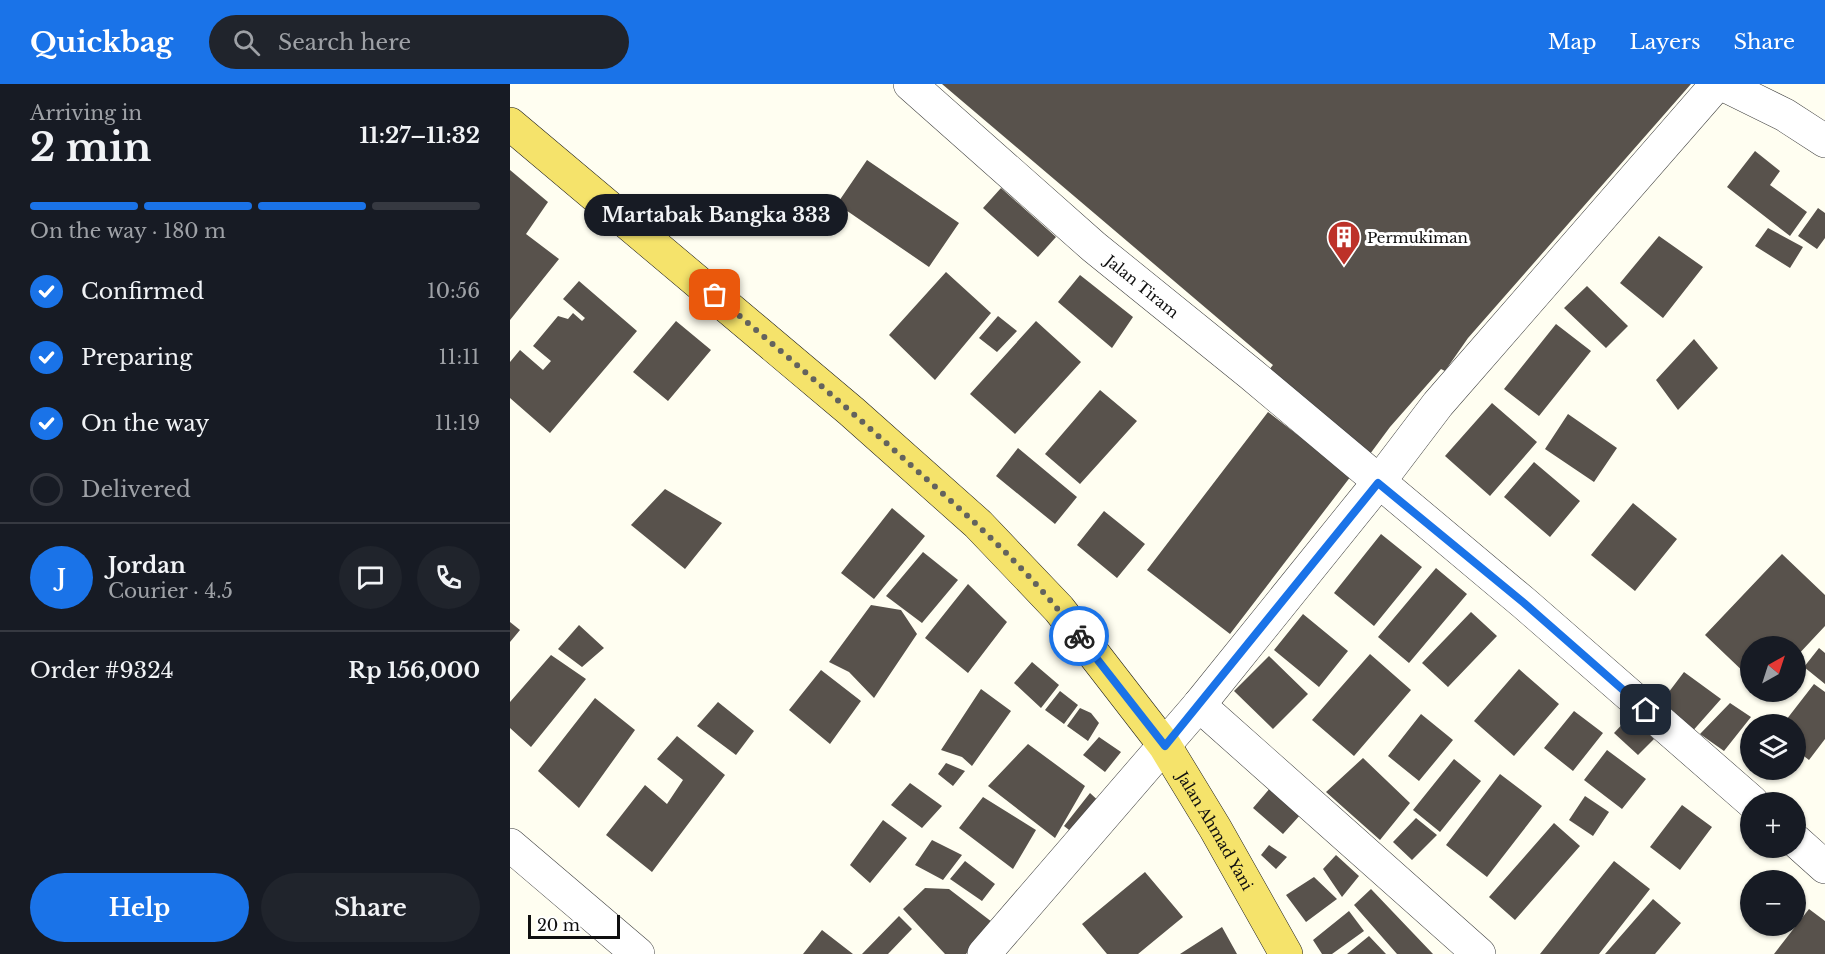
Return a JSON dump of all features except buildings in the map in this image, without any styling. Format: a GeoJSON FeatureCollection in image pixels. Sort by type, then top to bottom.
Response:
{"type":"FeatureCollection","features":[{"type":"Feature","properties":{"kind":"main road","name":"Jalan Ahmad Yani"},"geometry":{"type":"LineString","coordinates":[[510,124],[851,411],[978,524],[1059,609],[1165,746],[1215,828],[1286,954]]}},
{"type":"Feature","properties":{"kind":"street","name":"Jalan Tiram"},"geometry":{"type":"LineString","coordinates":[[910,84],[1094,247],[1251,374],[1378,483],[1524,603],[1741,792]]}},
{"type":"Feature","properties":{"kind":"street"},"geometry":{"type":"LineString","coordinates":[[984,954],[1199,705],[1378,483],[1438,404],[1717,84]]}},
{"type":"Feature","properties":{"kind":"street"},"geometry":{"type":"LineString","coordinates":[[1722,84],[1785,115],[1825,141]]}},
{"type":"Feature","properties":{"kind":"street"},"geometry":{"type":"LineString","coordinates":[[1199,705],[1479,954]]}},
{"type":"Feature","properties":{"kind":"street"},"geometry":{"type":"LineString","coordinates":[[510,845],[638,954]]}},
{"type":"Feature","properties":{"kind":"street"},"geometry":{"type":"LineString","coordinates":[[1806,850],[1825,867]]}},
{"type":"Feature","properties":{"kind":"way so far"},"geometry":{"type":"LineString","coordinates":[[715,295],[851,411],[978,524],[1059,609],[1079,636]]}},
{"type":"Feature","properties":{"kind":"place","name":"Permukiman"},"geometry":{"type":"Point","coordinates":[1344,266]}},
{"type":"Feature","properties":{"kind":"place","name":"Martabak Bangka 333"},"geometry":{"type":"Point","coordinates":[715,295]}},
{"type":"Feature","properties":{"kind":"route"},"geometry":{"type":"LineString","coordinates":[[1079,636],[1165,746],[1378,483],[1524,603],[1646,710]]}}]}
